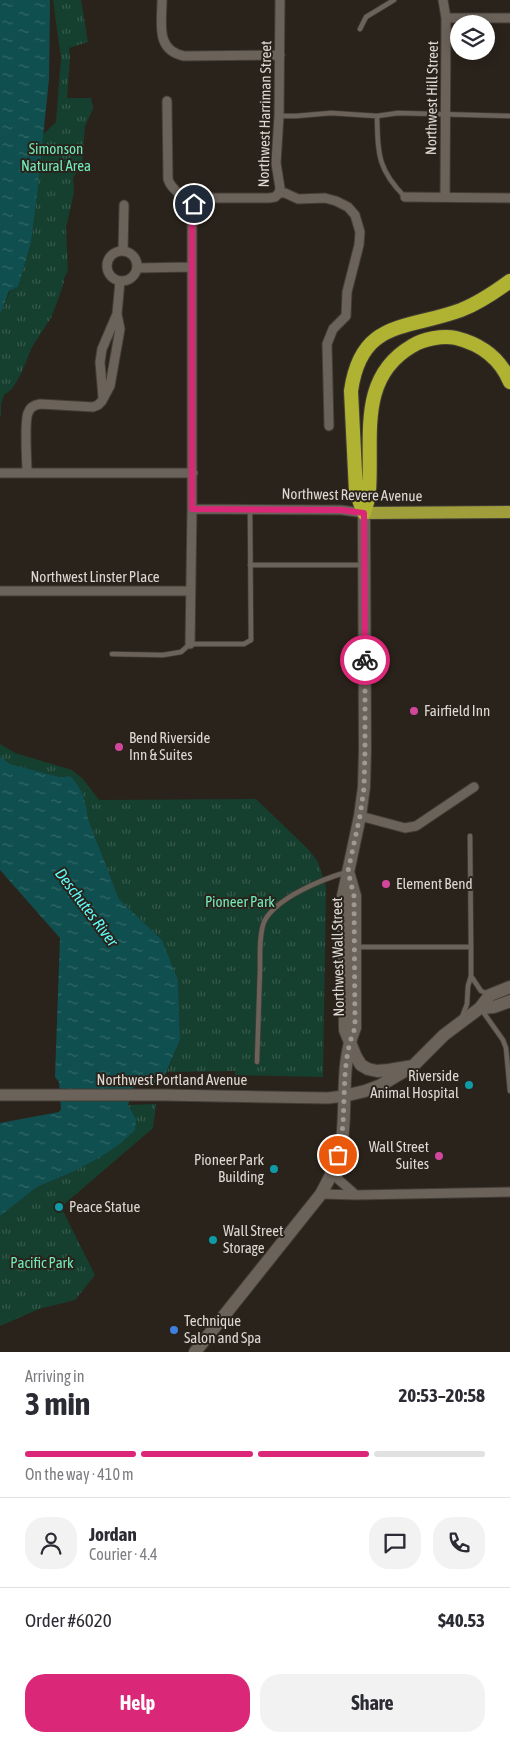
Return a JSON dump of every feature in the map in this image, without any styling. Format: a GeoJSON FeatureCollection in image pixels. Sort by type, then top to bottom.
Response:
{"type":"FeatureCollection","features":[{"type":"Feature","properties":{"kind":"highway"},"geometry":{"type":"LineString","coordinates":[[364,513],[356,492],[351,391],[353,375],[360,356],[373,341],[389,330],[461,310],[493,294],[510,281]]}},
{"type":"Feature","properties":{"kind":"highway"},"geometry":{"type":"LineString","coordinates":[[364,513],[369,492],[369,432],[376,387],[386,367],[400,352],[416,343],[433,338],[452,337],[480,346],[494,358],[510,382]]}},
{"type":"Feature","properties":{"kind":"main road","name":"Northwest Revere Avenue"},"geometry":{"type":"LineString","coordinates":[[364,513],[510,512]]}},
{"type":"Feature","properties":{"kind":"main road","name":"Northwest Wall Street"},"geometry":{"type":"LineString","coordinates":[[349,1042],[345,1030],[344,1013],[343,896],[364,788],[364,513]]}},
{"type":"Feature","properties":{"kind":"main road","name":"Northwest Wall Street"},"geometry":{"type":"LineString","coordinates":[[195,1352],[320,1194],[334,1172],[342,1142],[349,1042],[355,1028],[354,896],[348,871]]}},
{"type":"Feature","properties":{"kind":"main road"},"geometry":{"type":"LineString","coordinates":[[343,909],[348,922],[349,943],[354,947]]}},
{"type":"Feature","properties":{"kind":"main road"},"geometry":{"type":"LineString","coordinates":[[344,1096],[381,1085],[413,1066],[444,1035],[480,1008],[490,995],[510,988]]}},
{"type":"Feature","properties":{"kind":"main road"},"geometry":{"type":"LineString","coordinates":[[480,1008],[494,1007],[510,1001]]}},
{"type":"Feature","properties":{"kind":"main road"},"geometry":{"type":"LineString","coordinates":[[349,1042],[361,1065],[368,1069],[383,1070],[413,1066]]}},
{"type":"Feature","properties":{"kind":"street"},"geometry":{"type":"LineString","coordinates":[[162,0],[162,36],[168,49],[175,54],[184,56],[280,55]]}},
{"type":"Feature","properties":{"kind":"street","name":"Northwest Harriman Street"},"geometry":{"type":"LineString","coordinates":[[277,195],[280,183],[276,163],[279,116],[280,0]]}},
{"type":"Feature","properties":{"kind":"street","name":"Northwest Hill Street"},"geometry":{"type":"LineString","coordinates":[[443,0],[446,18],[445,197]]}},
{"type":"Feature","properties":{"kind":"street"},"geometry":{"type":"LineString","coordinates":[[446,18],[510,18]]}},
{"type":"Feature","properties":{"kind":"street"},"geometry":{"type":"LineString","coordinates":[[167,101],[169,184],[194,204]]}},
{"type":"Feature","properties":{"kind":"street"},"geometry":{"type":"LineString","coordinates":[[190,644],[192,210],[194,204],[199,199],[285,194],[298,199],[324,198],[348,207],[355,215],[360,232],[359,246],[347,292],[346,316],[334,329],[327,344],[329,426]]}},
{"type":"Feature","properties":{"kind":"street"},"geometry":{"type":"LineString","coordinates":[[404,197],[510,198]]}},
{"type":"Feature","properties":{"kind":"street"},"geometry":{"type":"LineString","coordinates":[[124,205],[124,251]]}},
{"type":"Feature","properties":{"kind":"street"},"geometry":{"type":"LineString","coordinates":[[124,251],[134,256],[137,268],[131,278],[120,281],[110,275],[106,264],[112,254],[124,251]]}},
{"type":"Feature","properties":{"kind":"street"},"geometry":{"type":"LineString","coordinates":[[137,268],[192,267]]}},
{"type":"Feature","properties":{"kind":"street"},"geometry":{"type":"LineString","coordinates":[[27,474],[26,417],[30,408],[40,404],[93,407],[104,399],[110,386],[120,329],[117,314],[120,281]]}},
{"type":"Feature","properties":{"kind":"street"},"geometry":{"type":"LineString","coordinates":[[104,399],[100,362],[102,349],[117,314]]}},
{"type":"Feature","properties":{"kind":"street"},"geometry":{"type":"LineString","coordinates":[[0,473],[192,473]]}},
{"type":"Feature","properties":{"kind":"street","name":"Northwest Revere Avenue"},"geometry":{"type":"LineString","coordinates":[[192,509],[341,510],[364,513]]}},
{"type":"Feature","properties":{"kind":"street","name":"Northwest Linster Place"},"geometry":{"type":"LineString","coordinates":[[0,591],[190,592]]}},
{"type":"Feature","properties":{"kind":"street"},"geometry":{"type":"LineString","coordinates":[[360,816],[405,828],[416,826],[474,787]]}},
{"type":"Feature","properties":{"kind":"street","name":"Northwest Portland Avenue"},"geometry":{"type":"LineString","coordinates":[[0,1095],[328,1098],[344,1096]]}},
{"type":"Feature","properties":{"kind":"street"},"geometry":{"type":"LineString","coordinates":[[334,1172],[339,1180],[356,1195]]}},
{"type":"Feature","properties":{"kind":"street"},"geometry":{"type":"LineString","coordinates":[[320,1194],[510,1192]]}},
{"type":"Feature","properties":{"kind":"lane"},"geometry":{"type":"LineString","coordinates":[[360,29],[366,17],[394,0]]}},
{"type":"Feature","properties":{"kind":"lane"},"geometry":{"type":"LineString","coordinates":[[279,116],[331,113],[377,116],[398,113],[510,116]]}},
{"type":"Feature","properties":{"kind":"lane"},"geometry":{"type":"LineString","coordinates":[[377,116],[380,163],[393,186],[404,197]]}},
{"type":"Feature","properties":{"kind":"lane"},"geometry":{"type":"LineString","coordinates":[[112,654],[172,653],[180,652],[190,644],[244,644],[251,640],[250,509]]}},
{"type":"Feature","properties":{"kind":"lane"},"geometry":{"type":"LineString","coordinates":[[250,565],[365,565]]}},
{"type":"Feature","properties":{"kind":"lane"},"geometry":{"type":"LineString","coordinates":[[461,1021],[467,1004],[468,986],[471,976],[470,836]]}},
{"type":"Feature","properties":{"kind":"lane"},"geometry":{"type":"LineString","coordinates":[[257,1062],[261,952],[265,921],[275,907],[300,892],[348,871]]}},
{"type":"Feature","properties":{"kind":"lane"},"geometry":{"type":"LineString","coordinates":[[354,947],[471,947]]}},
{"type":"Feature","properties":{"kind":"lane"},"geometry":{"type":"LineString","coordinates":[[471,976],[481,991],[490,995]]}},
{"type":"Feature","properties":{"kind":"lane"},"geometry":{"type":"LineString","coordinates":[[480,1008],[503,1040],[506,1048],[510,1091]]}},
{"type":"Feature","properties":{"kind":"green space","name":"Simonson Natural Area"},"geometry":{"type":"Polygon","coordinates":[[[53,0],[81,0],[88,42],[69,48],[67,98],[91,98],[93,109],[85,126],[82,165],[73,178],[74,193],[66,227],[68,271],[63,280],[64,282],[51,318],[32,347],[21,374],[12,389],[4,395],[0,416],[0,315],[10,291],[18,287],[31,243],[37,195],[37,182],[24,153],[56,122],[61,58],[53,0]]]}},
{"type":"Feature","properties":{"kind":"green space","name":"Pioneer Park"},"geometry":{"type":"Polygon","coordinates":[[[0,744],[15,753],[72,770],[83,779],[99,800],[256,799],[309,850],[318,862],[326,887],[323,1077],[235,1075],[235,1071],[167,1072],[180,1040],[178,980],[162,940],[119,899],[88,819],[83,796],[74,780],[70,776],[60,777],[10,764],[0,756],[0,744]]]}},
{"type":"Feature","properties":{"kind":"green space","name":"Pacific Park"},"geometry":{"type":"Polygon","coordinates":[[[156,1104],[153,1128],[61,1207],[95,1275],[75,1300],[39,1309],[0,1326],[0,1216],[37,1187],[75,1171],[120,1144],[136,1119],[128,1105],[156,1104]]]}},
{"type":"Feature","properties":{"kind":"water"},"geometry":{"type":"Polygon","coordinates":[[[0,0],[50,0],[49,79],[31,243],[18,287],[9,291],[0,315],[0,0]]]}},
{"type":"Feature","properties":{"kind":"water","name":"Deschutes River"},"geometry":{"type":"Polygon","coordinates":[[[0,756],[10,764],[60,777],[70,776],[78,785],[85,802],[88,819],[119,899],[162,940],[178,980],[180,1040],[162,1082],[134,1085],[128,1105],[136,1119],[135,1130],[120,1144],[102,1156],[75,1171],[37,1187],[0,1216],[0,1123],[59,1112],[61,1109],[59,1082],[55,1077],[60,938],[0,870],[0,756]]]}},
{"type":"Feature","properties":{"kind":"way so far"},"geometry":{"type":"LineString","coordinates":[[338,1155],[342,1142],[349,1042],[355,1028],[354,896],[348,871],[364,788],[365,660]]}},
{"type":"Feature","properties":{"kind":"place","name":"Fairfield Inn"},"geometry":{"type":"Point","coordinates":[414,711]}},
{"type":"Feature","properties":{"kind":"place","name":"Bend Riverside Inn & Suites"},"geometry":{"type":"Point","coordinates":[119,747]}},
{"type":"Feature","properties":{"kind":"place","name":"Element Bend"},"geometry":{"type":"Point","coordinates":[386,884]}},
{"type":"Feature","properties":{"kind":"place","name":"Riverside Animal Hospital"},"geometry":{"type":"Point","coordinates":[469,1085]}},
{"type":"Feature","properties":{"kind":"place","name":"Wall Street Suites"},"geometry":{"type":"Point","coordinates":[439,1156]}},
{"type":"Feature","properties":{"kind":"place","name":"Pioneer Park Building"},"geometry":{"type":"Point","coordinates":[274,1169]}},
{"type":"Feature","properties":{"kind":"place","name":"Peace Statue"},"geometry":{"type":"Point","coordinates":[59,1207]}},
{"type":"Feature","properties":{"kind":"place","name":"Wall Street Storage"},"geometry":{"type":"Point","coordinates":[213,1240]}},
{"type":"Feature","properties":{"kind":"place","name":"Technique Salon and Spa"},"geometry":{"type":"Point","coordinates":[174,1330]}},
{"type":"Feature","properties":{"kind":"route"},"geometry":{"type":"LineString","coordinates":[[194,204],[192,210],[192,509],[341,510],[364,513],[365,660]]}}]}
